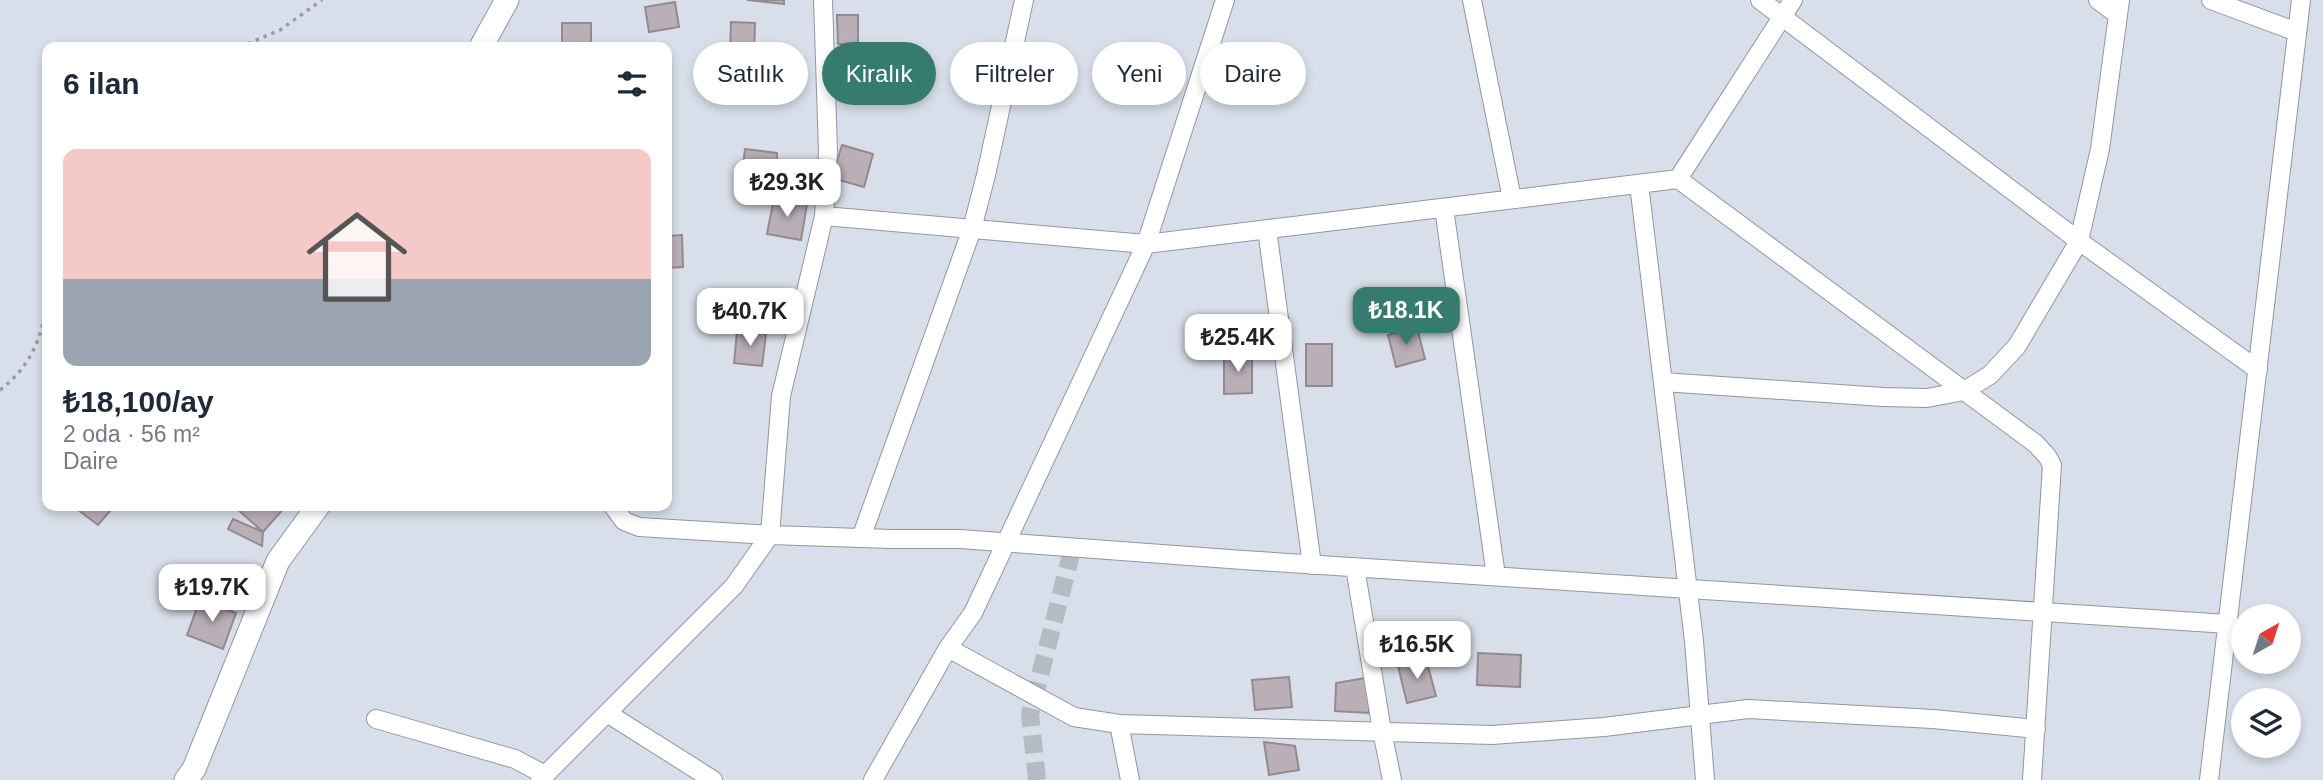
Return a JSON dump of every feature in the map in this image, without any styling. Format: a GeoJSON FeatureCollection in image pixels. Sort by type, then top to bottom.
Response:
{"type":"FeatureCollection","features":[{"type":"Feature","properties":{"kind":"street"},"geometry":{"type":"LineString","coordinates":[[484,42],[507,0]]}},
{"type":"Feature","properties":{"kind":"street"},"geometry":{"type":"LineString","coordinates":[[376,719],[515,759],[542,777],[734,586],[770,535],[781,396],[824,216],[828,151],[823,0]]}},
{"type":"Feature","properties":{"kind":"street"},"geometry":{"type":"LineString","coordinates":[[861,538],[972,229],[1024,0]]}},
{"type":"Feature","properties":{"kind":"street"},"geometry":{"type":"LineString","coordinates":[[873,780],[948,648],[973,613],[1146,244],[1225,0]]}},
{"type":"Feature","properties":{"kind":"street"},"geometry":{"type":"LineString","coordinates":[[1472,0],[1512,200]]}},
{"type":"Feature","properties":{"kind":"street"},"geometry":{"type":"LineString","coordinates":[[1760,0],[2079,241],[2258,370]]}},
{"type":"Feature","properties":{"kind":"street"},"geometry":{"type":"LineString","coordinates":[[1678,179],[1793,0]]}},
{"type":"Feature","properties":{"kind":"street"},"geometry":{"type":"LineString","coordinates":[[1663,382],[1927,398],[1964,391],[2000,366],[2017,346],[2079,241],[2100,149],[2119,7],[2098,0]]}},
{"type":"Feature","properties":{"kind":"street"},"geometry":{"type":"LineString","coordinates":[[2211,0],[2297,32]]}},
{"type":"Feature","properties":{"kind":"street"},"geometry":{"type":"LineString","coordinates":[[2209,780],[2301,0]]}},
{"type":"Feature","properties":{"kind":"street"},"geometry":{"type":"LineString","coordinates":[[824,216],[1146,244],[1678,179],[2042,449],[2052,465],[2032,780]]}},
{"type":"Feature","properties":{"kind":"street"},"geometry":{"type":"LineString","coordinates":[[1639,184],[1688,589],[1705,780]]}},
{"type":"Feature","properties":{"kind":"street"},"geometry":{"type":"LineString","coordinates":[[1444,208],[1496,576]]}},
{"type":"Feature","properties":{"kind":"street"},"geometry":{"type":"LineString","coordinates":[[1267,229],[1311,565]]}},
{"type":"Feature","properties":{"kind":"street"},"geometry":{"type":"LineString","coordinates":[[186,780],[194,769],[278,561],[314,511]]}},
{"type":"Feature","properties":{"kind":"street"},"geometry":{"type":"LineString","coordinates":[[617,511],[624,521],[639,527],[770,535],[960,538],[1311,565],[2228,624]]}},
{"type":"Feature","properties":{"kind":"street"},"geometry":{"type":"LineString","coordinates":[[1355,567],[1392,780]]}},
{"type":"Feature","properties":{"kind":"street"},"geometry":{"type":"LineString","coordinates":[[948,648],[1074,717],[1119,724],[1492,735],[1604,727],[1748,709],[1933,719],[2036,729]]}},
{"type":"Feature","properties":{"kind":"street"},"geometry":{"type":"LineString","coordinates":[[607,713],[713,780]]}},
{"type":"Feature","properties":{"kind":"street"},"geometry":{"type":"LineString","coordinates":[[1119,724],[1130,780]]}},
{"type":"Feature","properties":{"kind":"path"},"geometry":{"type":"LineString","coordinates":[[252,42],[280,30],[322,0]]}},
{"type":"Feature","properties":{"kind":"path"},"geometry":{"type":"LineString","coordinates":[[0,390],[19,373],[34,351],[42,330]]}},
{"type":"Feature","properties":{"kind":"building"},"geometry":{"type":"Polygon","coordinates":[[[747,0],[784,0],[784,4],[747,0]]]}},
{"type":"Feature","properties":{"kind":"building"},"geometry":{"type":"Polygon","coordinates":[[[675,2],[679,27],[649,32],[645,7],[675,2]]]}},
{"type":"Feature","properties":{"kind":"building"},"geometry":{"type":"Polygon","coordinates":[[[837,15],[858,15],[858,42],[838,42],[837,15]]]}},
{"type":"Feature","properties":{"kind":"building"},"geometry":{"type":"Polygon","coordinates":[[[731,22],[755,23],[754,42],[730,42],[731,22]]]}},
{"type":"Feature","properties":{"kind":"building"},"geometry":{"type":"Polygon","coordinates":[[[562,23],[591,23],[591,42],[562,42],[562,23]]]}},
{"type":"Feature","properties":{"kind":"building"},"geometry":{"type":"Polygon","coordinates":[[[842,145],[873,154],[864,187],[832,178],[842,145]]]}},
{"type":"Feature","properties":{"kind":"building"},"geometry":{"type":"Polygon","coordinates":[[[745,149],[777,153],[774,198],[740,192],[745,149]]]}},
{"type":"Feature","properties":{"kind":"building"},"geometry":{"type":"Polygon","coordinates":[[[774,198],[807,204],[801,240],[767,234],[774,198]]]}},
{"type":"Feature","properties":{"kind":"building"},"geometry":{"type":"Polygon","coordinates":[[[682,235],[683,267],[672,268],[672,236],[682,235]]]}},
{"type":"Feature","properties":{"kind":"building"},"geometry":{"type":"Polygon","coordinates":[[[1417,327],[1425,359],[1396,367],[1388,335],[1417,327]]]}},
{"type":"Feature","properties":{"kind":"building"},"geometry":{"type":"Polygon","coordinates":[[[737,331],[766,334],[762,366],[734,363],[737,331]]]}},
{"type":"Feature","properties":{"kind":"building"},"geometry":{"type":"Polygon","coordinates":[[[1306,344],[1332,344],[1332,386],[1306,386],[1306,344]]]}},
{"type":"Feature","properties":{"kind":"building"},"geometry":{"type":"Polygon","coordinates":[[[1224,354],[1252,354],[1252,393],[1224,394],[1224,354]]]}},
{"type":"Feature","properties":{"kind":"building"},"geometry":{"type":"Polygon","coordinates":[[[80,511],[110,511],[98,525],[80,511]]]}},
{"type":"Feature","properties":{"kind":"building"},"geometry":{"type":"Polygon","coordinates":[[[240,511],[281,511],[263,532],[240,511]]]}},
{"type":"Feature","properties":{"kind":"building"},"geometry":{"type":"Polygon","coordinates":[[[233,519],[263,532],[262,546],[228,529],[233,519]]]}},
{"type":"Feature","properties":{"kind":"building"},"geometry":{"type":"Polygon","coordinates":[[[200,600],[236,613],[223,649],[187,635],[200,600]]]}},
{"type":"Feature","properties":{"kind":"building"},"geometry":{"type":"Polygon","coordinates":[[[1478,653],[1521,655],[1520,687],[1477,685],[1478,653]]]}},
{"type":"Feature","properties":{"kind":"building"},"geometry":{"type":"Polygon","coordinates":[[[1426,659],[1436,696],[1407,703],[1398,666],[1426,659]]]}},
{"type":"Feature","properties":{"kind":"building"},"geometry":{"type":"Polygon","coordinates":[[[1289,677],[1292,707],[1255,710],[1252,680],[1289,677]]]}},
{"type":"Feature","properties":{"kind":"building"},"geometry":{"type":"Polygon","coordinates":[[[1371,677],[1369,713],[1335,711],[1336,683],[1371,677]]]}},
{"type":"Feature","properties":{"kind":"building"},"geometry":{"type":"Polygon","coordinates":[[[1264,742],[1295,746],[1299,770],[1269,775],[1264,742]]]}},
{"type":"Feature","properties":{"kind":"tunnel"},"geometry":{"type":"LineString","coordinates":[[1037,780],[1030,714],[1073,547]]}}]}
